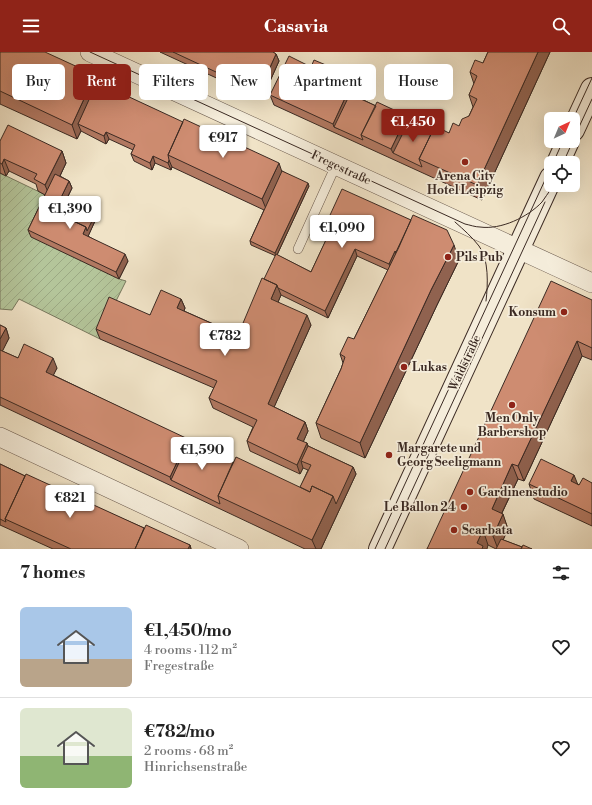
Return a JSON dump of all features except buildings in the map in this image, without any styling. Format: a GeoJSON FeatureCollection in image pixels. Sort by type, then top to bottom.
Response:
{"type":"FeatureCollection","features":[{"type":"Feature","properties":{"kind":"main road"},"geometry":{"type":"LineString","coordinates":[[580,115],[592,89]]}},
{"type":"Feature","properties":{"kind":"main road","name":"Waldstraße"},"geometry":{"type":"LineString","coordinates":[[380,549],[544,192]]}},
{"type":"Feature","properties":{"kind":"street","name":"Fregestraße"},"geometry":{"type":"LineString","coordinates":[[90,52],[592,283]]}},
{"type":"Feature","properties":{"kind":"street"},"geometry":{"type":"LineString","coordinates":[[0,438],[239,549]]}},
{"type":"Feature","properties":{"kind":"lane"},"geometry":{"type":"LineString","coordinates":[[298,249],[336,165]]}},
{"type":"Feature","properties":{"kind":"green space"},"geometry":{"type":"Polygon","coordinates":[[[0,173],[50,197],[119,279],[126,281],[113,307],[100,339],[19,299],[12,310],[0,309],[0,173]]]}},
{"type":"Feature","properties":{"kind":"tram line"},"geometry":{"type":"LineString","coordinates":[[90,52],[465,224],[476,227],[488,227],[514,221],[536,208],[549,192]]}},
{"type":"Feature","properties":{"kind":"tram line"},"geometry":{"type":"LineString","coordinates":[[576,112],[592,78]]}},
{"type":"Feature","properties":{"kind":"tram line"},"geometry":{"type":"LineString","coordinates":[[580,125],[592,99]]}},
{"type":"Feature","properties":{"kind":"tram line"},"geometry":{"type":"LineString","coordinates":[[556,156],[560,148]]}},
{"type":"Feature","properties":{"kind":"tram line"},"geometry":{"type":"LineString","coordinates":[[566,156],[570,148]]}},
{"type":"Feature","properties":{"kind":"tram line"},"geometry":{"type":"LineString","coordinates":[[375,549],[544,182]]}},
{"type":"Feature","properties":{"kind":"tram line"},"geometry":{"type":"LineString","coordinates":[[385,549],[545,202]]}},
{"type":"Feature","properties":{"kind":"tram line"},"geometry":{"type":"LineString","coordinates":[[455,222],[474,240],[485,258],[487,272],[486,301]]}},
{"type":"Feature","properties":{"kind":"place","name":"Arena City Hotel Leipzig"},"geometry":{"type":"Point","coordinates":[465,162]}},
{"type":"Feature","properties":{"kind":"place","name":"Pils Pub"},"geometry":{"type":"Point","coordinates":[448,257]}},
{"type":"Feature","properties":{"kind":"place","name":"Konsum"},"geometry":{"type":"Point","coordinates":[564,312]}},
{"type":"Feature","properties":{"kind":"place","name":"Lukas"},"geometry":{"type":"Point","coordinates":[404,367]}},
{"type":"Feature","properties":{"kind":"place","name":"Men Only Barbershop"},"geometry":{"type":"Point","coordinates":[512,405]}},
{"type":"Feature","properties":{"kind":"place","name":"Margarete und Georg Seeligmann"},"geometry":{"type":"Point","coordinates":[389,455]}},
{"type":"Feature","properties":{"kind":"place","name":"Gardinenstudio"},"geometry":{"type":"Point","coordinates":[470,492]}},
{"type":"Feature","properties":{"kind":"place","name":"Le Ballon 24"},"geometry":{"type":"Point","coordinates":[464,507]}},
{"type":"Feature","properties":{"kind":"place","name":"Scarbata"},"geometry":{"type":"Point","coordinates":[454,530]}}]}
